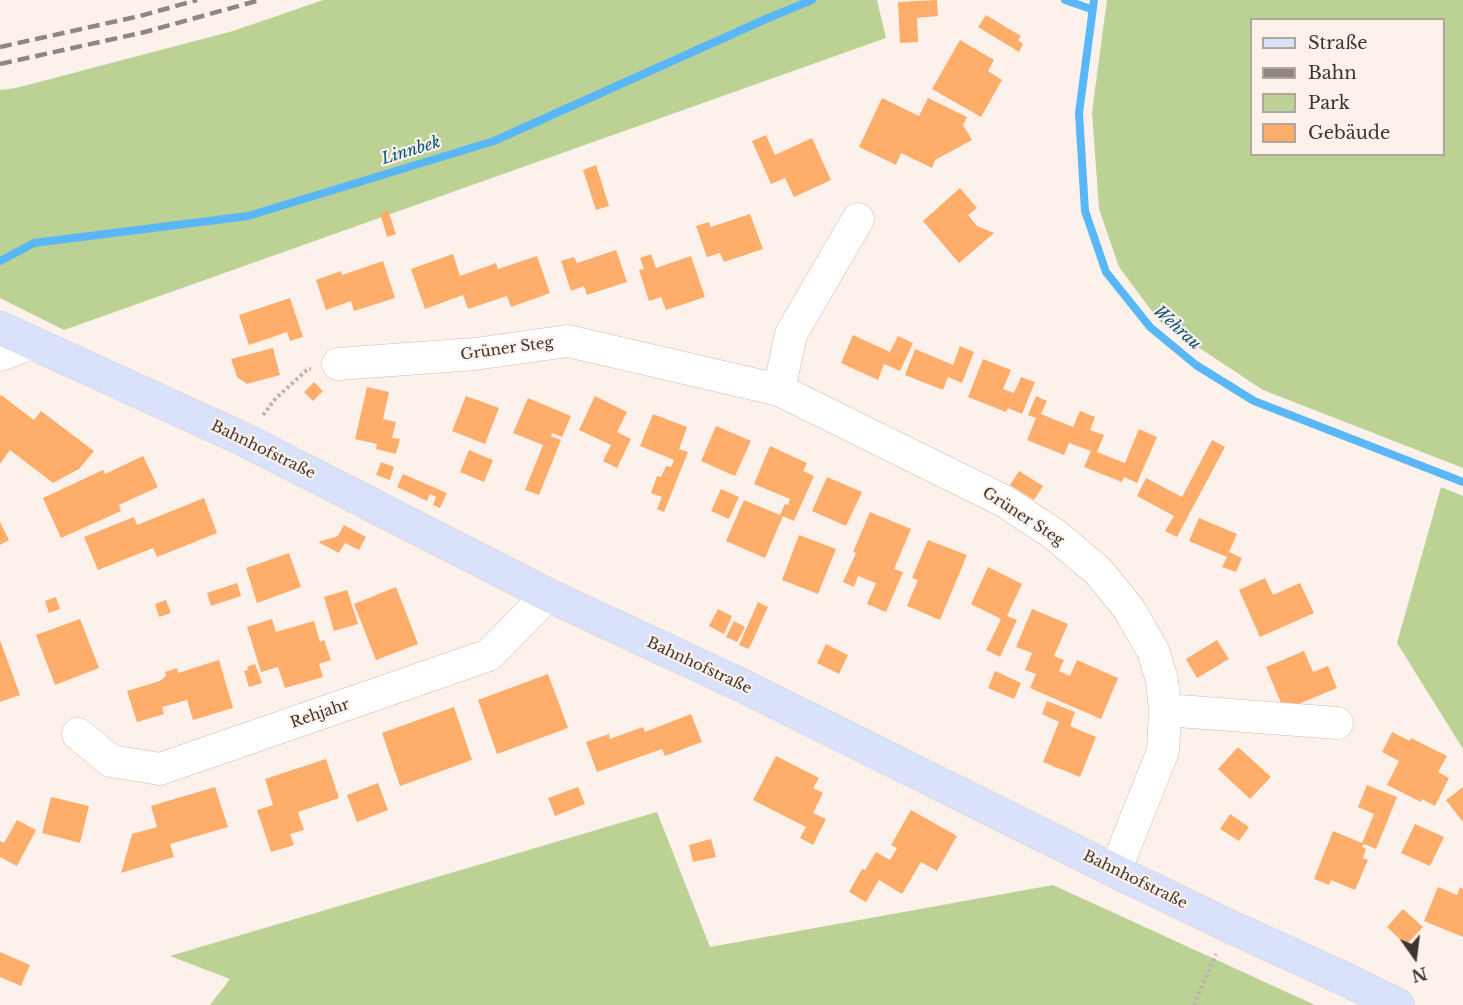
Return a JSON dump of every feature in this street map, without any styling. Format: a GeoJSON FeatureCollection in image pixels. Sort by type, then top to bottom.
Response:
{"type":"FeatureCollection","features":[{"type":"Feature","properties":{"kind":"main road","name":"Bahnhofstraße"},"geometry":{"type":"LineString","coordinates":[[0,328],[245,440],[548,596],[741,685],[1115,871],[1398,1005]]}},
{"type":"Feature","properties":{"kind":"street"},"geometry":{"type":"LineString","coordinates":[[778,390],[791,334],[858,219]]}},
{"type":"Feature","properties":{"kind":"street","name":"Grüner Steg"},"geometry":{"type":"LineString","coordinates":[[338,364],[476,354],[568,341],[778,390],[1004,501],[1054,534],[1098,571],[1129,609],[1152,651],[1162,680],[1165,710],[1163,751],[1115,871]]}},
{"type":"Feature","properties":{"kind":"street"},"geometry":{"type":"LineString","coordinates":[[0,355],[33,343]]}},
{"type":"Feature","properties":{"kind":"street","name":"Rehjahr"},"geometry":{"type":"LineString","coordinates":[[78,734],[111,761],[160,769],[489,655],[548,596]]}},
{"type":"Feature","properties":{"kind":"street"},"geometry":{"type":"LineString","coordinates":[[1165,710],[1337,723]]}},
{"type":"Feature","properties":{"kind":"path"},"geometry":{"type":"LineString","coordinates":[[245,440],[276,398],[308,369],[338,364]]}},
{"type":"Feature","properties":{"kind":"path"},"geometry":{"type":"LineString","coordinates":[[1194,1005],[1228,926]]}},
{"type":"Feature","properties":{"kind":"green space"},"geometry":{"type":"Polygon","coordinates":[[[323,0],[877,0],[886,38],[64,330],[0,298],[0,90],[16,88],[233,31],[323,0]]]}},
{"type":"Feature","properties":{"kind":"green space"},"geometry":{"type":"Polygon","coordinates":[[[1107,0],[1463,0],[1463,468],[1263,390],[1160,322],[1119,267],[1099,209],[1092,112],[1107,0]]]}},
{"type":"Feature","properties":{"kind":"green space"},"geometry":{"type":"Polygon","coordinates":[[[1441,487],[1463,496],[1463,749],[1397,643],[1441,487]]]}},
{"type":"Feature","properties":{"kind":"green space"},"geometry":{"type":"Polygon","coordinates":[[[657,812],[710,947],[1053,885],[1315,1005],[210,1005],[230,979],[170,956],[657,812]]]}},
{"type":"Feature","properties":{"kind":"building"},"geometry":{"type":"Polygon","coordinates":[[[937,0],[938,16],[917,18],[918,42],[900,43],[898,2],[937,0]]]}},
{"type":"Feature","properties":{"kind":"building"},"geometry":{"type":"Polygon","coordinates":[[[986,15],[1021,36],[1018,40],[1023,44],[1019,52],[978,27],[986,15]]]}},
{"type":"Feature","properties":{"kind":"building"},"geometry":{"type":"Polygon","coordinates":[[[960,40],[994,60],[988,71],[1002,80],[981,117],[932,89],[960,40]]]}},
{"type":"Feature","properties":{"kind":"building"},"geometry":{"type":"Polygon","coordinates":[[[882,98],[919,116],[928,98],[967,117],[963,125],[972,140],[935,160],[932,168],[901,153],[896,165],[859,147],[882,98]]]}},
{"type":"Feature","properties":{"kind":"building"},"geometry":{"type":"Polygon","coordinates":[[[766,135],[775,155],[812,138],[831,180],[794,197],[785,178],[771,184],[752,141],[766,135]]]}},
{"type":"Feature","properties":{"kind":"building"},"geometry":{"type":"Polygon","coordinates":[[[596,165],[609,206],[596,210],[583,170],[596,165]]]}},
{"type":"Feature","properties":{"kind":"building"},"geometry":{"type":"Polygon","coordinates":[[[960,188],[977,208],[968,215],[977,226],[994,233],[959,263],[923,221],[960,188]]]}},
{"type":"Feature","properties":{"kind":"building"},"geometry":{"type":"Polygon","coordinates":[[[388,210],[396,234],[387,237],[380,213],[388,210]]]}},
{"type":"Feature","properties":{"kind":"building"},"geometry":{"type":"Polygon","coordinates":[[[750,214],[763,249],[724,262],[720,253],[707,257],[696,226],[709,222],[711,227],[750,214]]]}},
{"type":"Feature","properties":{"kind":"building"},"geometry":{"type":"Polygon","coordinates":[[[616,250],[627,282],[587,295],[584,286],[571,291],[561,261],[574,257],[577,263],[616,250]]]}},
{"type":"Feature","properties":{"kind":"building"},"geometry":{"type":"Polygon","coordinates":[[[453,254],[460,276],[496,263],[498,269],[537,256],[550,293],[511,307],[507,296],[468,309],[463,295],[425,309],[411,269],[453,254]]]}},
{"type":"Feature","properties":{"kind":"building"},"geometry":{"type":"Polygon","coordinates":[[[651,254],[656,268],[691,256],[705,297],[666,310],[661,297],[649,301],[639,270],[644,269],[640,258],[651,254]]]}},
{"type":"Feature","properties":{"kind":"building"},"geometry":{"type":"Polygon","coordinates":[[[383,261],[395,298],[354,311],[351,301],[326,310],[316,280],[341,271],[342,275],[383,261]]]}},
{"type":"Feature","properties":{"kind":"building"},"geometry":{"type":"Polygon","coordinates":[[[290,298],[303,337],[290,341],[287,332],[249,345],[239,315],[290,298]]]}},
{"type":"Feature","properties":{"kind":"building"},"geometry":{"type":"Polygon","coordinates":[[[853,335],[890,352],[898,336],[913,343],[900,371],[884,364],[878,380],[841,363],[853,335]]]}},
{"type":"Feature","properties":{"kind":"building"},"geometry":{"type":"Polygon","coordinates":[[[960,346],[974,352],[962,383],[948,377],[943,390],[905,375],[915,349],[953,365],[960,346]]]}},
{"type":"Feature","properties":{"kind":"building"},"geometry":{"type":"Polygon","coordinates":[[[273,348],[280,375],[247,384],[237,377],[231,359],[273,348]]]}},
{"type":"Feature","properties":{"kind":"building"},"geometry":{"type":"Polygon","coordinates":[[[983,359],[1011,370],[1003,389],[1014,393],[1021,377],[1035,382],[1022,414],[1008,408],[1006,412],[968,397],[983,359]]]}},
{"type":"Feature","properties":{"kind":"building"},"geometry":{"type":"Polygon","coordinates":[[[314,382],[323,391],[313,401],[304,392],[314,382]]]}},
{"type":"Feature","properties":{"kind":"building"},"geometry":{"type":"Polygon","coordinates":[[[367,387],[389,392],[383,419],[396,422],[392,438],[400,439],[396,454],[376,449],[377,444],[355,439],[367,387]]]}},
{"type":"Feature","properties":{"kind":"building"},"geometry":{"type":"Polygon","coordinates":[[[1,395],[34,420],[41,411],[94,451],[79,469],[53,483],[10,450],[0,464],[1,395]]]}},
{"type":"Feature","properties":{"kind":"building"},"geometry":{"type":"Polygon","coordinates":[[[466,396],[499,408],[485,444],[452,431],[466,396]]]}},
{"type":"Feature","properties":{"kind":"building"},"geometry":{"type":"Polygon","coordinates":[[[595,396],[627,412],[617,432],[631,439],[617,468],[603,461],[611,445],[579,430],[595,396]]]}},
{"type":"Feature","properties":{"kind":"building"},"geometry":{"type":"Polygon","coordinates":[[[1036,396],[1047,401],[1041,414],[1073,427],[1080,411],[1095,417],[1090,430],[1104,435],[1097,452],[1125,463],[1139,429],[1157,437],[1137,483],[1124,477],[1122,482],[1084,467],[1091,451],[1069,443],[1064,455],[1027,440],[1036,418],[1028,415],[1036,396]]]}},
{"type":"Feature","properties":{"kind":"building"},"geometry":{"type":"Polygon","coordinates":[[[528,398],[571,416],[562,437],[552,433],[551,436],[561,440],[539,495],[525,490],[543,445],[513,433],[528,398]]]}},
{"type":"Feature","properties":{"kind":"building"},"geometry":{"type":"Polygon","coordinates":[[[653,414],[687,427],[679,449],[688,452],[664,512],[657,509],[662,497],[651,493],[657,476],[661,477],[666,466],[671,467],[674,460],[640,446],[653,414]]]}},
{"type":"Feature","properties":{"kind":"building"},"geometry":{"type":"Polygon","coordinates":[[[716,426],[751,441],[735,476],[701,461],[716,426]]]}},
{"type":"Feature","properties":{"kind":"building"},"geometry":{"type":"Polygon","coordinates":[[[1212,440],[1225,447],[1177,537],[1165,531],[1174,516],[1137,496],[1146,478],[1182,497],[1212,440]]]}},
{"type":"Feature","properties":{"kind":"building"},"geometry":{"type":"Polygon","coordinates":[[[770,446],[807,463],[803,471],[814,476],[794,521],[783,516],[765,558],[726,541],[744,500],[780,515],[785,504],[788,505],[790,499],[754,484],[770,446]]]}},
{"type":"Feature","properties":{"kind":"building"},"geometry":{"type":"Polygon","coordinates":[[[469,450],[493,460],[484,482],[460,472],[469,450]]]}},
{"type":"Feature","properties":{"kind":"building"},"geometry":{"type":"Polygon","coordinates":[[[143,456],[158,487],[119,505],[121,511],[61,538],[43,498],[103,470],[105,474],[143,456]]]}},
{"type":"Feature","properties":{"kind":"building"},"geometry":{"type":"Polygon","coordinates":[[[381,462],[394,467],[390,480],[376,475],[381,462]]]}},
{"type":"Feature","properties":{"kind":"building"},"geometry":{"type":"Polygon","coordinates":[[[1019,471],[1043,486],[1034,500],[1010,485],[1019,471]]]}},
{"type":"Feature","properties":{"kind":"building"},"geometry":{"type":"Polygon","coordinates":[[[403,474],[447,493],[440,508],[433,505],[436,497],[430,494],[427,501],[397,487],[403,474]]]}},
{"type":"Feature","properties":{"kind":"building"},"geometry":{"type":"Polygon","coordinates":[[[827,477],[862,492],[846,526],[812,511],[827,477]]]}},
{"type":"Feature","properties":{"kind":"building"},"geometry":{"type":"Polygon","coordinates":[[[721,489],[739,497],[729,519],[711,511],[721,489]]]}},
{"type":"Feature","properties":{"kind":"building"},"geometry":{"type":"Polygon","coordinates":[[[204,498],[217,533],[157,557],[153,548],[98,570],[84,537],[134,517],[137,525],[204,498]]]}},
{"type":"Feature","properties":{"kind":"building"},"geometry":{"type":"Polygon","coordinates":[[[870,512],[911,529],[894,569],[903,572],[886,612],[867,604],[876,583],[858,576],[854,587],[843,582],[870,512]]]}},
{"type":"Feature","properties":{"kind":"building"},"geometry":{"type":"Polygon","coordinates":[[[1199,518],[1237,534],[1229,552],[1242,558],[1236,572],[1222,567],[1227,557],[1189,541],[1199,518]]]}},
{"type":"Feature","properties":{"kind":"building"},"geometry":{"type":"Polygon","coordinates":[[[0,522],[9,540],[0,545],[0,522]]]}},
{"type":"Feature","properties":{"kind":"building"},"geometry":{"type":"Polygon","coordinates":[[[344,525],[366,537],[359,550],[345,543],[339,553],[318,542],[338,536],[344,525]]]}},
{"type":"Feature","properties":{"kind":"building"},"geometry":{"type":"Polygon","coordinates":[[[799,535],[836,549],[818,594],[782,580],[799,535]]]}},
{"type":"Feature","properties":{"kind":"building"},"geometry":{"type":"Polygon","coordinates":[[[928,540],[967,555],[940,620],[907,606],[918,580],[912,578],[928,540]]]}},
{"type":"Feature","properties":{"kind":"building"},"geometry":{"type":"Polygon","coordinates":[[[289,553],[301,587],[257,603],[246,568],[289,553]]]}},
{"type":"Feature","properties":{"kind":"building"},"geometry":{"type":"Polygon","coordinates":[[[988,567],[1022,584],[1007,616],[1017,620],[1000,657],[986,650],[1001,619],[971,604],[988,567]]]}},
{"type":"Feature","properties":{"kind":"building"},"geometry":{"type":"Polygon","coordinates":[[[1265,578],[1273,595],[1300,583],[1314,613],[1260,637],[1239,590],[1265,578]]]}},
{"type":"Feature","properties":{"kind":"building"},"geometry":{"type":"Polygon","coordinates":[[[237,583],[241,596],[211,606],[207,593],[237,583]]]}},
{"type":"Feature","properties":{"kind":"building"},"geometry":{"type":"Polygon","coordinates":[[[396,587],[418,644],[376,660],[354,604],[396,587]]]}},
{"type":"Feature","properties":{"kind":"building"},"geometry":{"type":"Polygon","coordinates":[[[347,590],[358,624],[334,631],[324,597],[347,590]]]}},
{"type":"Feature","properties":{"kind":"building"},"geometry":{"type":"Polygon","coordinates":[[[56,597],[60,609],[49,613],[45,601],[56,597]]]}},
{"type":"Feature","properties":{"kind":"building"},"geometry":{"type":"Polygon","coordinates":[[[166,600],[171,613],[159,617],[155,604],[166,600]]]}},
{"type":"Feature","properties":{"kind":"building"},"geometry":{"type":"Polygon","coordinates":[[[758,602],[768,607],[749,649],[739,645],[758,602]]]}},
{"type":"Feature","properties":{"kind":"building"},"geometry":{"type":"Polygon","coordinates":[[[718,609],[732,616],[724,634],[709,626],[718,609]]]}},
{"type":"Feature","properties":{"kind":"building"},"geometry":{"type":"Polygon","coordinates":[[[1032,609],[1068,624],[1054,656],[1064,660],[1059,671],[1070,676],[1077,660],[1118,678],[1101,719],[1030,688],[1036,674],[1025,670],[1032,653],[1016,647],[1032,609]]]}},
{"type":"Feature","properties":{"kind":"building"},"geometry":{"type":"Polygon","coordinates":[[[80,619],[99,668],[55,685],[36,635],[80,619]]]}},
{"type":"Feature","properties":{"kind":"building"},"geometry":{"type":"Polygon","coordinates":[[[272,619],[276,632],[314,621],[320,642],[324,640],[331,660],[319,664],[323,677],[285,688],[278,667],[261,672],[247,627],[272,619]]]}},
{"type":"Feature","properties":{"kind":"building"},"geometry":{"type":"Polygon","coordinates":[[[734,621],[745,627],[737,642],[726,637],[734,621]]]}},
{"type":"Feature","properties":{"kind":"building"},"geometry":{"type":"Polygon","coordinates":[[[0,640],[20,695],[0,702],[0,640]]]}},
{"type":"Feature","properties":{"kind":"building"},"geometry":{"type":"Polygon","coordinates":[[[1217,640],[1229,659],[1197,678],[1186,659],[1217,640]]]}},
{"type":"Feature","properties":{"kind":"building"},"geometry":{"type":"Polygon","coordinates":[[[826,644],[848,655],[839,674],[817,663],[826,644]]]}},
{"type":"Feature","properties":{"kind":"building"},"geometry":{"type":"Polygon","coordinates":[[[1304,651],[1313,672],[1328,666],[1337,688],[1284,710],[1266,667],[1304,651]]]}},
{"type":"Feature","properties":{"kind":"building"},"geometry":{"type":"Polygon","coordinates":[[[219,660],[233,708],[193,720],[187,700],[162,707],[164,714],[137,722],[127,691],[160,681],[166,676],[165,672],[177,668],[178,673],[219,660]]]}},
{"type":"Feature","properties":{"kind":"building"},"geometry":{"type":"Polygon","coordinates":[[[255,664],[262,683],[249,687],[244,671],[255,664]]]}},
{"type":"Feature","properties":{"kind":"building"},"geometry":{"type":"Polygon","coordinates":[[[995,671],[1021,683],[1014,699],[988,688],[995,671]]]}},
{"type":"Feature","properties":{"kind":"building"},"geometry":{"type":"Polygon","coordinates":[[[548,674],[568,728],[497,754],[478,700],[548,674]]]}},
{"type":"Feature","properties":{"kind":"building"},"geometry":{"type":"Polygon","coordinates":[[[1047,701],[1075,712],[1070,726],[1096,737],[1080,777],[1043,762],[1059,722],[1042,714],[1047,701]]]}},
{"type":"Feature","properties":{"kind":"building"},"geometry":{"type":"Polygon","coordinates":[[[454,707],[472,760],[400,786],[382,733],[454,707]]]}},
{"type":"Feature","properties":{"kind":"building"},"geometry":{"type":"Polygon","coordinates":[[[691,714],[702,742],[665,756],[662,749],[597,772],[586,742],[609,734],[610,739],[643,727],[645,732],[691,714]]]}},
{"type":"Feature","properties":{"kind":"building"},"geometry":{"type":"Polygon","coordinates":[[[1392,732],[1410,741],[1411,738],[1447,756],[1438,772],[1449,778],[1435,806],[1422,799],[1421,802],[1387,785],[1399,761],[1382,752],[1392,732]]]}},
{"type":"Feature","properties":{"kind":"building"},"geometry":{"type":"Polygon","coordinates":[[[1238,747],[1271,777],[1250,799],[1218,769],[1238,747]]]}},
{"type":"Feature","properties":{"kind":"building"},"geometry":{"type":"Polygon","coordinates":[[[776,756],[819,778],[813,788],[823,793],[813,813],[826,819],[813,845],[800,838],[806,827],[753,800],[776,756]]]}},
{"type":"Feature","properties":{"kind":"building"},"geometry":{"type":"Polygon","coordinates":[[[326,759],[339,798],[298,812],[304,830],[290,834],[294,845],[271,852],[257,810],[273,805],[265,779],[326,759]]]}},
{"type":"Feature","properties":{"kind":"building"},"geometry":{"type":"Polygon","coordinates":[[[378,783],[388,810],[357,822],[347,795],[378,783]]]}},
{"type":"Feature","properties":{"kind":"building"},"geometry":{"type":"Polygon","coordinates":[[[1367,785],[1397,797],[1376,849],[1364,844],[1362,847],[1366,849],[1363,858],[1368,860],[1355,890],[1331,880],[1329,885],[1314,879],[1333,831],[1362,843],[1374,814],[1358,807],[1367,785]]]}},
{"type":"Feature","properties":{"kind":"building"},"geometry":{"type":"Polygon","coordinates":[[[215,787],[228,827],[170,844],[174,857],[121,873],[132,834],[157,827],[151,806],[215,787]]]}},
{"type":"Feature","properties":{"kind":"building"},"geometry":{"type":"Polygon","coordinates":[[[578,787],[585,804],[555,816],[548,798],[578,787]]]}},
{"type":"Feature","properties":{"kind":"building"},"geometry":{"type":"Polygon","coordinates":[[[1463,787],[1463,822],[1446,800],[1463,787]]]}},
{"type":"Feature","properties":{"kind":"building"},"geometry":{"type":"Polygon","coordinates":[[[51,797],[89,806],[80,843],[42,833],[51,797]]]}},
{"type":"Feature","properties":{"kind":"building"},"geometry":{"type":"Polygon","coordinates":[[[911,810],[957,836],[937,871],[921,862],[902,894],[879,880],[866,902],[849,892],[862,869],[865,870],[876,852],[890,860],[897,848],[891,845],[911,810]]]}},
{"type":"Feature","properties":{"kind":"building"},"geometry":{"type":"Polygon","coordinates":[[[1230,814],[1249,827],[1239,841],[1220,829],[1230,814]]]}},
{"type":"Feature","properties":{"kind":"building"},"geometry":{"type":"Polygon","coordinates":[[[17,820],[36,830],[17,866],[0,857],[0,841],[4,843],[17,820]]]}},
{"type":"Feature","properties":{"kind":"building"},"geometry":{"type":"Polygon","coordinates":[[[1415,824],[1444,837],[1430,866],[1401,853],[1415,824]]]}},
{"type":"Feature","properties":{"kind":"building"},"geometry":{"type":"Polygon","coordinates":[[[711,839],[716,857],[693,862],[689,845],[711,839]]]}},
{"type":"Feature","properties":{"kind":"building"},"geometry":{"type":"Polygon","coordinates":[[[1438,887],[1457,895],[1460,887],[1463,889],[1463,937],[1424,921],[1438,887]]]}},
{"type":"Feature","properties":{"kind":"building"},"geometry":{"type":"Polygon","coordinates":[[[1403,909],[1423,927],[1406,945],[1387,927],[1403,909]]]}},
{"type":"Feature","properties":{"kind":"building"},"geometry":{"type":"Polygon","coordinates":[[[0,952],[30,965],[21,986],[0,977],[0,952]]]}},
{"type":"Feature","properties":{"kind":"waterway","name":"Linnbek"},"geometry":{"type":"LineString","coordinates":[[0,261],[34,243],[248,216],[494,141],[812,0]]}},
{"type":"Feature","properties":{"kind":"waterway","name":"Linnbek"},"geometry":{"type":"LineString","coordinates":[[1065,0],[1091,9]]}},
{"type":"Feature","properties":{"kind":"waterway","name":"Wehrau"},"geometry":{"type":"LineString","coordinates":[[1094,0],[1079,113],[1085,211],[1106,272],[1150,327],[1196,365],[1254,401],[1463,482]]}},
{"type":"Feature","properties":{"kind":"railway"},"geometry":{"type":"LineString","coordinates":[[0,47],[140,16],[197,0]]}},
{"type":"Feature","properties":{"kind":"railway"},"geometry":{"type":"LineString","coordinates":[[0,64],[145,32],[260,0]]}}]}
